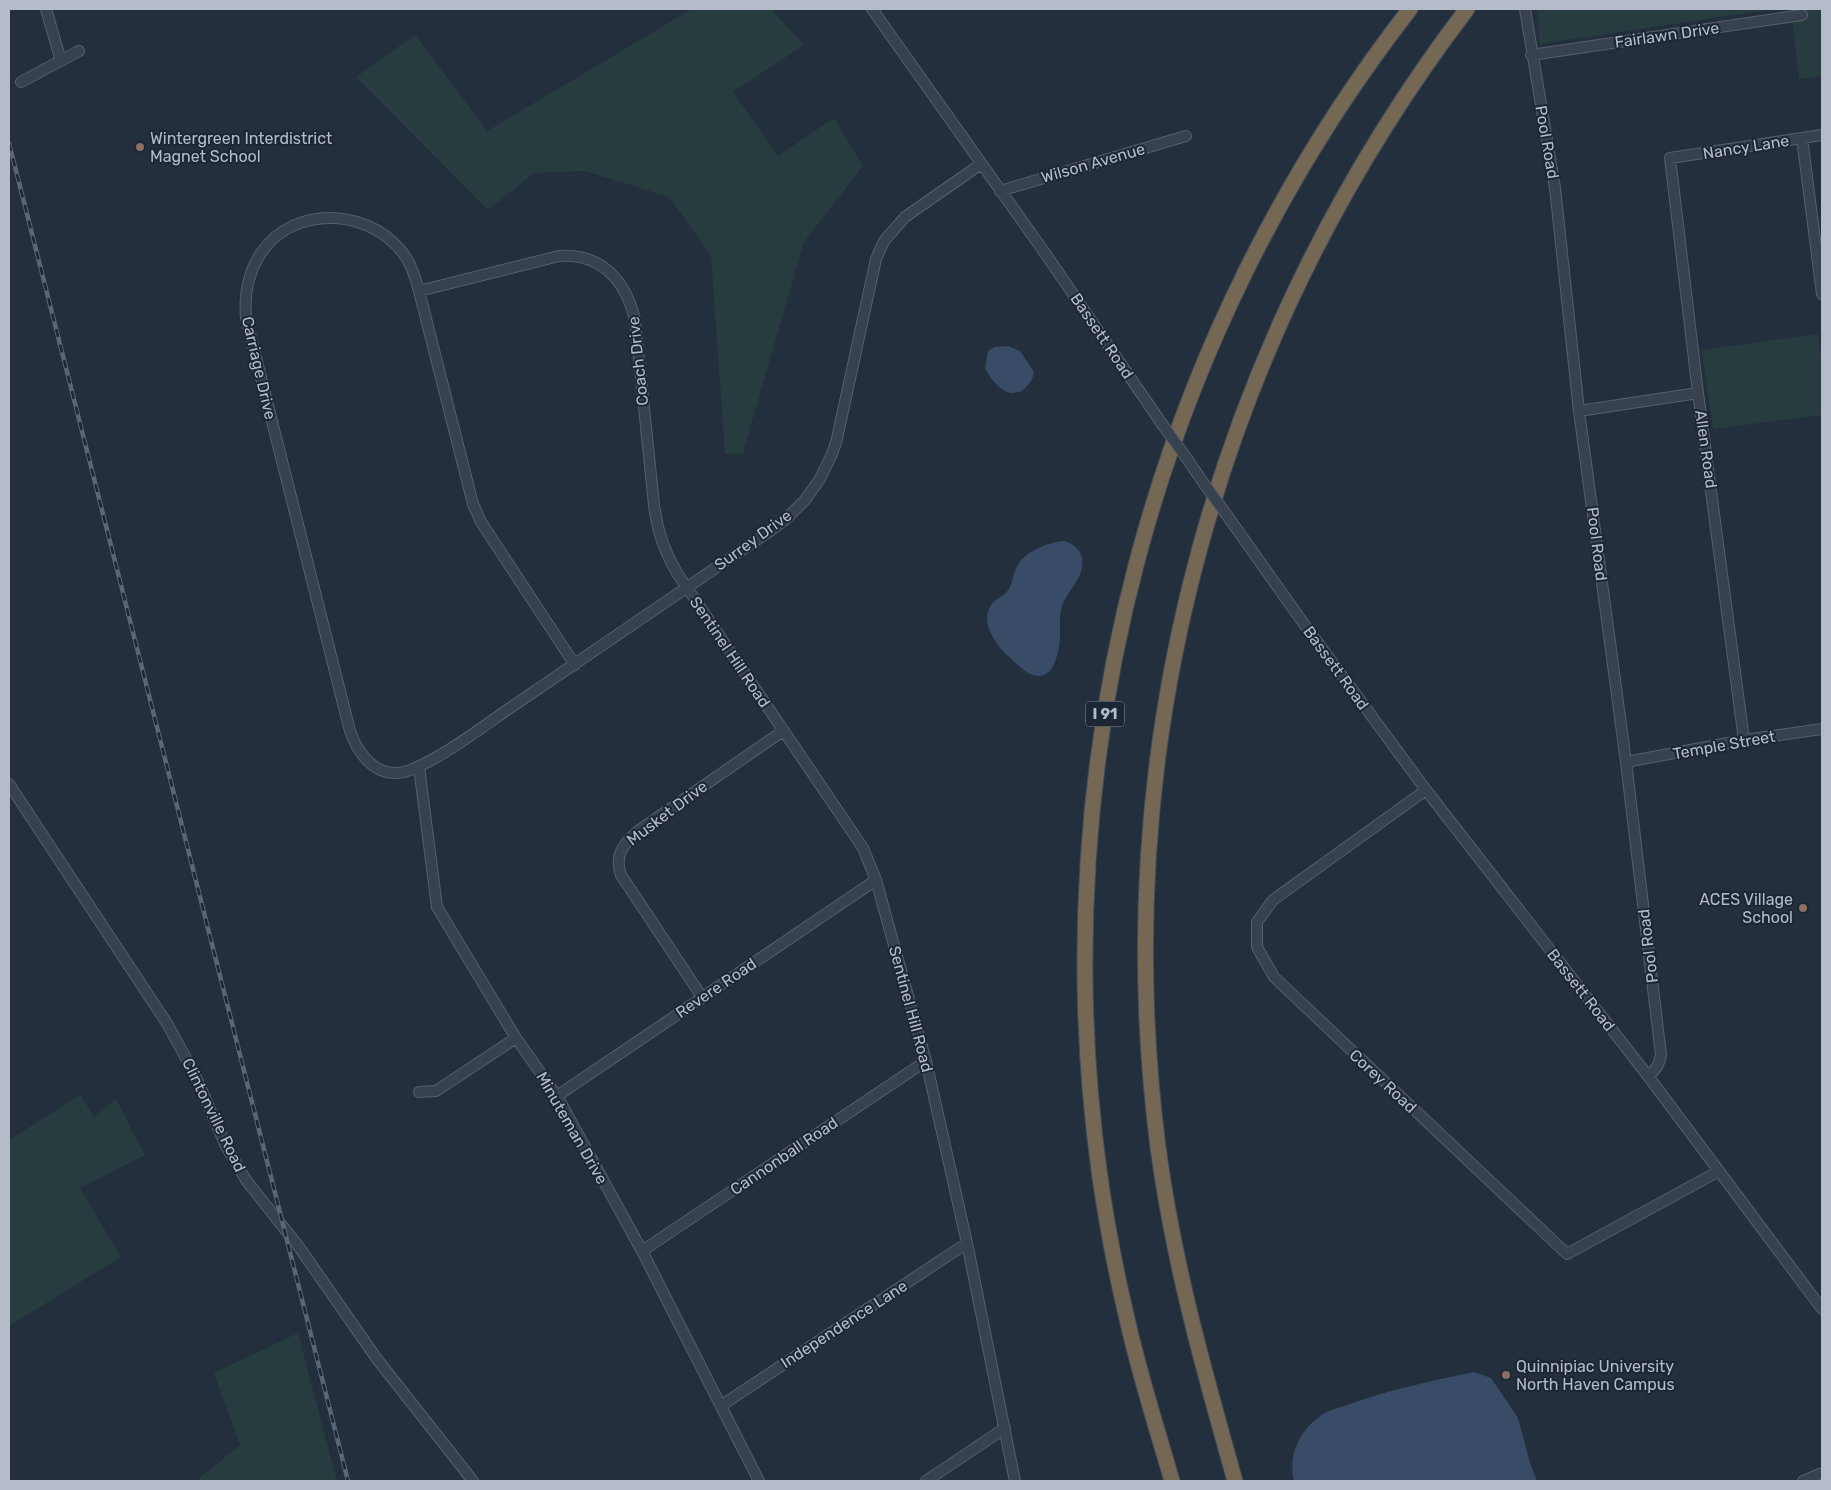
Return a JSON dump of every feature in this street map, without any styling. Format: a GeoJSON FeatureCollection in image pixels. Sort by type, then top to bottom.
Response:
{"type":"FeatureCollection","features":[{"type":"Feature","properties":{"kind":"highway","name":"I 91"},"geometry":{"type":"LineString","coordinates":[[1172,1481],[1135,1353],[1118,1281],[1099,1168],[1091,1094],[1086,987],[1088,875],[1096,779],[1109,689],[1124,612],[1157,488],[1188,401],[1224,315],[1266,231],[1308,157],[1356,82],[1410,9]]}},
{"type":"Feature","properties":{"kind":"highway"},"geometry":{"type":"LineString","coordinates":[[1235,1481],[1198,1349],[1182,1282],[1163,1180],[1154,1113],[1148,1042],[1146,935],[1150,838],[1161,733],[1178,636],[1200,546],[1230,447],[1268,351],[1307,265],[1362,164],[1410,88],[1467,9]]}},
{"type":"Feature","properties":{"kind":"street"},"geometry":{"type":"LineString","coordinates":[[46,9],[62,61]]}},
{"type":"Feature","properties":{"kind":"street","name":"Bassett Road"},"geometry":{"type":"LineString","coordinates":[[872,9],[1304,624],[1426,790],[1648,1076],[1822,1309]]}},
{"type":"Feature","properties":{"kind":"street","name":"Pool Road"},"geometry":{"type":"LineString","coordinates":[[1524,9],[1555,188],[1579,411],[1626,762],[1661,1055],[1660,1063],[1656,1070],[1648,1076]]}},
{"type":"Feature","properties":{"kind":"street","name":"Fairlawn Drive"},"geometry":{"type":"LineString","coordinates":[[1531,55],[1802,15]]}},
{"type":"Feature","properties":{"kind":"street"},"geometry":{"type":"LineString","coordinates":[[21,82],[79,51]]}},
{"type":"Feature","properties":{"kind":"street","name":"Nancy Lane"},"geometry":{"type":"LineString","coordinates":[[1670,158],[1822,135]]}},
{"type":"Feature","properties":{"kind":"street","name":"Wilson Avenue"},"geometry":{"type":"LineString","coordinates":[[1000,191],[1186,136]]}},
{"type":"Feature","properties":{"kind":"street"},"geometry":{"type":"LineString","coordinates":[[1802,138],[1822,294]]}},
{"type":"Feature","properties":{"kind":"street","name":"Allen Road"},"geometry":{"type":"LineString","coordinates":[[1670,158],[1698,393],[1744,740]]}},
{"type":"Feature","properties":{"kind":"street","name":"Surrey Drive"},"geometry":{"type":"LineString","coordinates":[[419,767],[574,665],[781,523],[796,510],[813,489],[826,467],[836,443],[876,259],[884,241],[905,217],[981,164]]}},
{"type":"Feature","properties":{"kind":"street","name":"Carriage Drive"},"geometry":{"type":"LineString","coordinates":[[419,767],[396,774],[385,772],[375,768],[367,761],[354,743],[246,318],[244,300],[247,285],[262,253],[273,240],[300,223],[332,218],[359,222],[386,236],[407,258],[413,270],[419,291],[474,504],[481,522],[574,665]]}},
{"type":"Feature","properties":{"kind":"street","name":"Coach Drive"},"geometry":{"type":"LineString","coordinates":[[419,291],[559,256],[581,257],[589,260],[605,269],[617,280],[628,295],[635,320],[658,531],[669,558],[687,587]]}},
{"type":"Feature","properties":{"kind":"street"},"geometry":{"type":"LineString","coordinates":[[1579,411],[1698,393]]}},
{"type":"Feature","properties":{"kind":"street","name":"Sentinel Hill Road"},"geometry":{"type":"LineString","coordinates":[[687,587],[863,848],[876,880],[926,1061],[967,1243],[1015,1481]]}},
{"type":"Feature","properties":{"kind":"street","name":"Temple Street"},"geometry":{"type":"LineString","coordinates":[[1626,762],[1744,740],[1822,729]]}},
{"type":"Feature","properties":{"kind":"street","name":"Musket Drive"},"geometry":{"type":"LineString","coordinates":[[702,997],[621,876],[618,857],[622,847],[638,831],[783,731]]}},
{"type":"Feature","properties":{"kind":"street","name":"Minuteman Drive"},"geometry":{"type":"LineString","coordinates":[[419,767],[437,907],[516,1038],[557,1096],[642,1251],[759,1481]]}},
{"type":"Feature","properties":{"kind":"street","name":"Clintonville Road"},"geometry":{"type":"LineString","coordinates":[[9,784],[168,1025],[195,1075],[226,1146],[246,1180],[299,1247],[372,1352],[473,1481]]}},
{"type":"Feature","properties":{"kind":"street","name":"Corey Road"},"geometry":{"type":"LineString","coordinates":[[1426,790],[1273,900],[1257,922],[1257,947],[1274,977],[1567,1254],[1719,1171]]}},
{"type":"Feature","properties":{"kind":"street","name":"Revere Road"},"geometry":{"type":"LineString","coordinates":[[557,1096],[876,880]]}},
{"type":"Feature","properties":{"kind":"street"},"geometry":{"type":"LineString","coordinates":[[419,1092],[436,1091],[516,1038]]}},
{"type":"Feature","properties":{"kind":"street","name":"Cannonball Road"},"geometry":{"type":"LineString","coordinates":[[642,1251],[926,1061]]}},
{"type":"Feature","properties":{"kind":"street","name":"Independence Lane"},"geometry":{"type":"LineString","coordinates":[[722,1405],[967,1243]]}},
{"type":"Feature","properties":{"kind":"street"},"geometry":{"type":"LineString","coordinates":[[926,1481],[1005,1428]]}},
{"type":"Feature","properties":{"kind":"street"},"geometry":{"type":"LineString","coordinates":[[1803,1481],[1822,1473]]}},
{"type":"Feature","properties":{"kind":"green space"},"geometry":{"type":"Polygon","coordinates":[[[692,9],[771,9],[804,45],[733,92],[778,156],[834,118],[863,166],[804,242],[743,453],[725,454],[711,256],[669,197],[585,171],[534,173],[488,210],[356,77],[415,35],[487,131],[692,9]]]}},
{"type":"Feature","properties":{"kind":"green space"},"geometry":{"type":"Polygon","coordinates":[[[1537,9],[1774,9],[1540,44],[1537,9]]]}},
{"type":"Feature","properties":{"kind":"green space"},"geometry":{"type":"Polygon","coordinates":[[[1791,9],[1822,9],[1822,76],[1799,79],[1791,9]]]}},
{"type":"Feature","properties":{"kind":"green space"},"geometry":{"type":"Polygon","coordinates":[[[1818,334],[1822,367],[1822,415],[1713,429],[1702,350],[1818,334]]]}},
{"type":"Feature","properties":{"kind":"green space"},"geometry":{"type":"Polygon","coordinates":[[[80,1095],[94,1117],[116,1099],[145,1155],[80,1188],[121,1257],[9,1326],[9,1140],[80,1095]]]}},
{"type":"Feature","properties":{"kind":"green space"},"geometry":{"type":"Polygon","coordinates":[[[298,1333],[337,1481],[196,1481],[240,1445],[214,1373],[298,1333]]]}},
{"type":"Feature","properties":{"kind":"water"},"geometry":{"type":"Polygon","coordinates":[[[1008,346],[1020,351],[1034,372],[1032,380],[1021,391],[1015,393],[1003,390],[985,368],[988,351],[995,347],[1008,346]]]}},
{"type":"Feature","properties":{"kind":"water"},"geometry":{"type":"Polygon","coordinates":[[[1064,541],[1078,549],[1082,558],[1081,572],[1062,606],[1060,636],[1054,665],[1045,675],[1038,676],[1024,670],[998,645],[988,624],[988,610],[1009,589],[1016,568],[1024,557],[1051,543],[1064,541]]]}},
{"type":"Feature","properties":{"kind":"water"},"geometry":{"type":"Polygon","coordinates":[[[1474,1372],[1491,1378],[1518,1418],[1530,1463],[1537,1481],[1294,1481],[1293,1462],[1297,1444],[1307,1428],[1324,1413],[1394,1390],[1474,1372]]]}},
{"type":"Feature","properties":{"kind":"railway"},"geometry":{"type":"LineString","coordinates":[[9,143],[348,1481]]}},
{"type":"Feature","properties":{"kind":"place","name":"Wintergreen Interdistrict Magnet School"},"geometry":{"type":"Point","coordinates":[140,147]}},
{"type":"Feature","properties":{"kind":"place","name":"ACES Village School"},"geometry":{"type":"Point","coordinates":[1803,908]}},
{"type":"Feature","properties":{"kind":"place","name":"Quinnipiac University North Haven Campus"},"geometry":{"type":"Point","coordinates":[1506,1375]}}]}
